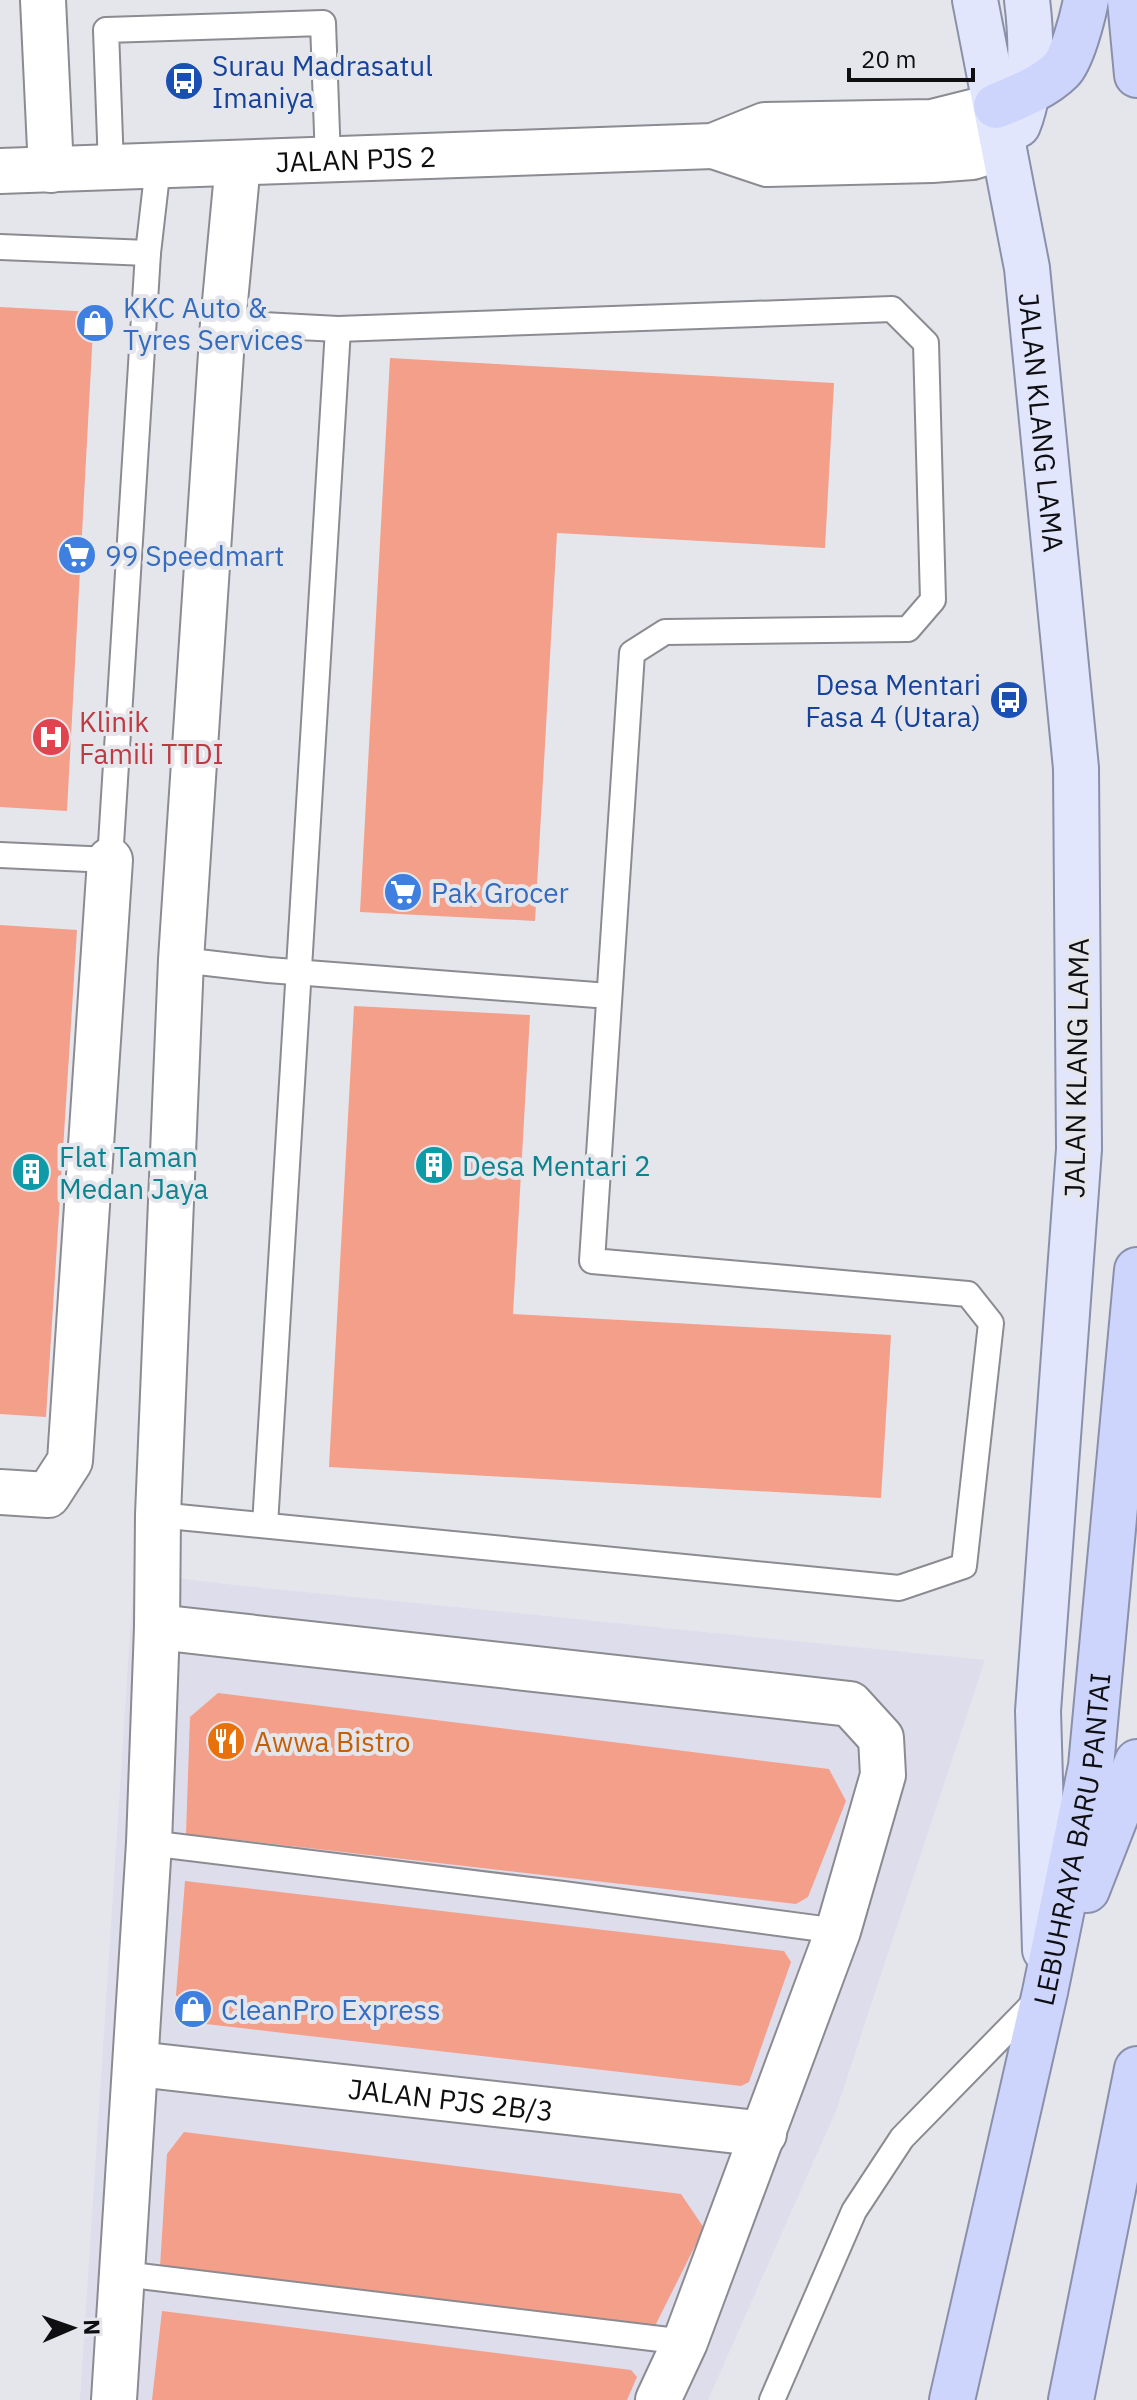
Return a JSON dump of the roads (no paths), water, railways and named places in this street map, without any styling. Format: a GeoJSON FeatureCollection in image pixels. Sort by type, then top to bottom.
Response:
{"type":"FeatureCollection","features":[{"type":"Feature","properties":{"kind":"highway"},"geometry":{"type":"LineString","coordinates":[[1009,116],[1063,69],[1081,24],[1086,0]]}},
{"type":"Feature","properties":{"kind":"highway"},"geometry":{"type":"LineString","coordinates":[[1130,0],[1137,75]]}},
{"type":"Feature","properties":{"kind":"highway","name":"LEBUHRAYA BARU PANTAI"},"geometry":{"type":"LineString","coordinates":[[952,2400],[1045,1992],[1091,1766],[1137,1270]]}},
{"type":"Feature","properties":{"kind":"highway"},"geometry":{"type":"LineString","coordinates":[[1045,1992],[1137,1762]]}},
{"type":"Feature","properties":{"kind":"highway"},"geometry":{"type":"LineString","coordinates":[[1071,2400],[1137,2069]]}},
{"type":"Feature","properties":{"kind":"main road","name":"JALAN KLANG LAMA"},"geometry":{"type":"LineString","coordinates":[[975,0],[1009,116],[1076,768],[1079,1149],[1038,1711],[1045,1992]]}},
{"type":"Feature","properties":{"kind":"main road","name":"JALAN KLANG LAMA"},"geometry":{"type":"LineString","coordinates":[[1009,116],[1029,59],[1027,0]]}},
{"type":"Feature","properties":{"kind":"street"},"geometry":{"type":"LineString","coordinates":[[43,0],[51,170]]}},
{"type":"Feature","properties":{"kind":"street","name":"JALAN PJS 2"},"geometry":{"type":"LineString","coordinates":[[0,171],[713,146],[765,125],[932,122],[1009,116]]}},
{"type":"Feature","properties":{"kind":"street"},"geometry":{"type":"LineString","coordinates":[[114,2400],[149,1843],[158,1515],[181,960],[223,323],[238,163]]}},
{"type":"Feature","properties":{"kind":"street"},"geometry":{"type":"LineString","coordinates":[[0,1492],[48,1495],[70,1461],[110,860]]}},
{"type":"Feature","properties":{"kind":"street"},"geometry":{"type":"LineString","coordinates":[[157,1627],[850,1704],[881,1738],[883,1775],[838,1931],[685,2342],[658,2400]]}},
{"type":"Feature","properties":{"kind":"street","name":"JALAN PJS 2B/3"},"geometry":{"type":"LineString","coordinates":[[137,2064],[764,2134]]}},
{"type":"Feature","properties":{"kind":"lane"},"geometry":{"type":"LineString","coordinates":[[111,167],[106,30],[307,23],[323,23],[328,160]]}},
{"type":"Feature","properties":{"kind":"lane"},"geometry":{"type":"LineString","coordinates":[[0,855],[110,860],[148,253],[158,166]]}},
{"type":"Feature","properties":{"kind":"lane"},"geometry":{"type":"LineString","coordinates":[[0,247],[148,253]]}},
{"type":"Feature","properties":{"kind":"lane"},"geometry":{"type":"LineString","coordinates":[[158,1515],[899,1588],[964,1566],[991,1323],[968,1294],[592,1261],[632,653],[665,632],[908,629],[933,600],[926,343],[892,309],[338,329],[223,323]]}},
{"type":"Feature","properties":{"kind":"lane"},"geometry":{"type":"LineString","coordinates":[[265,1525],[338,329]]}},
{"type":"Feature","properties":{"kind":"lane"},"geometry":{"type":"LineString","coordinates":[[181,960],[609,996]]}},
{"type":"Feature","properties":{"kind":"lane"},"geometry":{"type":"LineString","coordinates":[[149,1843],[838,1931]]}},
{"type":"Feature","properties":{"kind":"lane"},"geometry":{"type":"LineString","coordinates":[[772,2400],[854,2211],[902,2138],[1045,1992]]}},
{"type":"Feature","properties":{"kind":"lane"},"geometry":{"type":"LineString","coordinates":[[123,2274],[685,2342]]}},
{"type":"Feature","properties":{"kind":"place","name":"Surau Madrasatul Imaniya"},"geometry":{"type":"Point","coordinates":[184,81]}},
{"type":"Feature","properties":{"kind":"place","name":"KKC Auto & Tyres Services"},"geometry":{"type":"Point","coordinates":[95,323]}},
{"type":"Feature","properties":{"kind":"place","name":"99 Speedmart"},"geometry":{"type":"Point","coordinates":[77,555]}},
{"type":"Feature","properties":{"kind":"place","name":"Desa Mentari Fasa 4 (Utara)"},"geometry":{"type":"Point","coordinates":[1009,700]}},
{"type":"Feature","properties":{"kind":"place","name":"Klinik Famili TTDI"},"geometry":{"type":"Point","coordinates":[51,737]}},
{"type":"Feature","properties":{"kind":"place","name":"Pak Grocer"},"geometry":{"type":"Point","coordinates":[403,892]}},
{"type":"Feature","properties":{"kind":"place","name":"Desa Mentari 2"},"geometry":{"type":"Point","coordinates":[434,1165]}},
{"type":"Feature","properties":{"kind":"place","name":"Flat Taman Medan Jaya"},"geometry":{"type":"Point","coordinates":[31,1172]}},
{"type":"Feature","properties":{"kind":"place","name":"Awwa Bistro"},"geometry":{"type":"Point","coordinates":[226,1741]}},
{"type":"Feature","properties":{"kind":"place","name":"CleanPro Express"},"geometry":{"type":"Point","coordinates":[193,2009]}}]}
